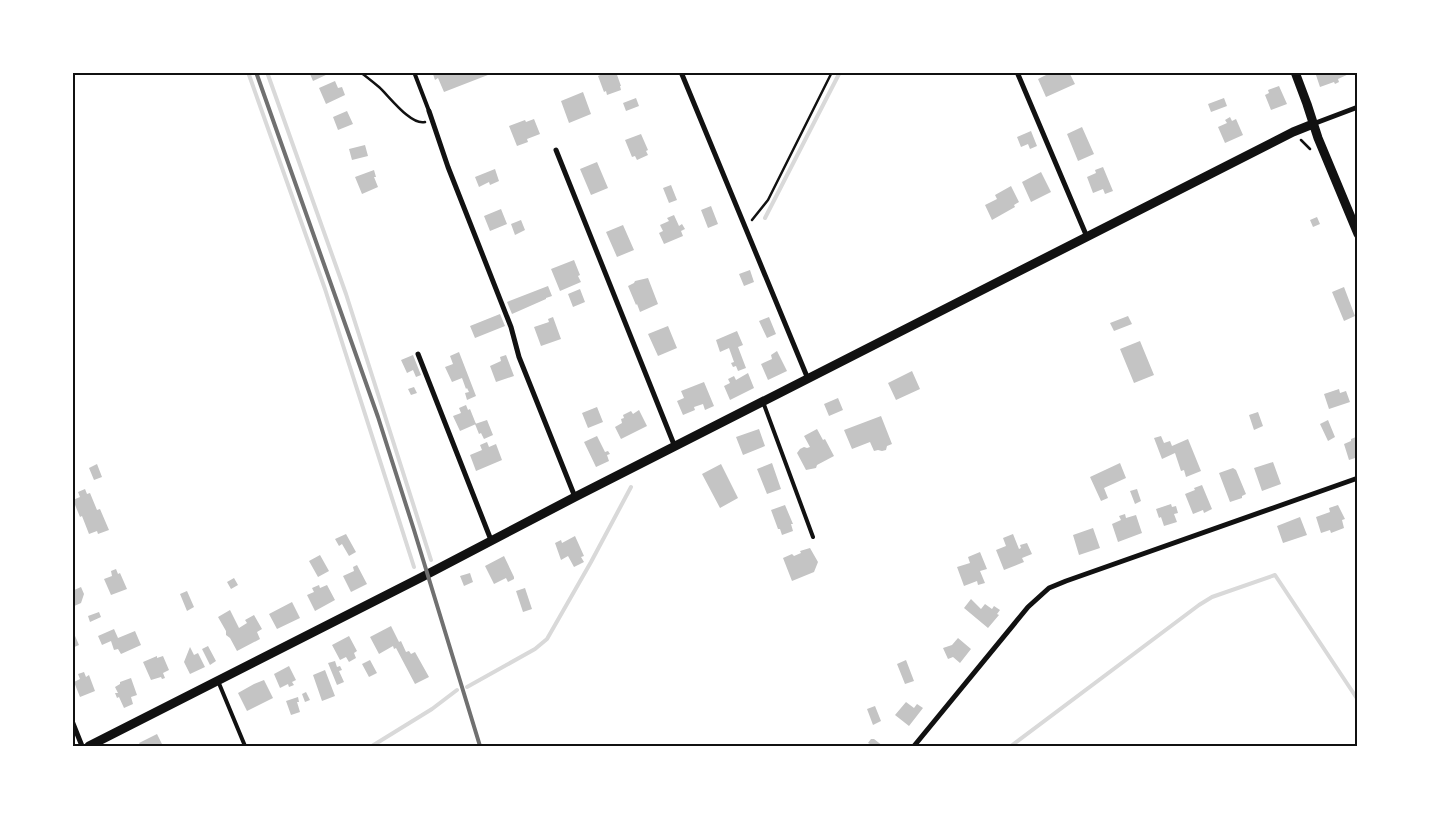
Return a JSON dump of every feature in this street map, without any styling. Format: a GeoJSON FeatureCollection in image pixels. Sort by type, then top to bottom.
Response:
{"type":"FeatureCollection","features":[{"type":"Feature","properties":{"kind":"street"},"geometry":{"type":"LineString","coordinates":[[681,72],[808,379]]}},
{"type":"Feature","properties":{"kind":"street"},"geometry":{"type":"LineString","coordinates":[[1017,72],[1087,238]]}},
{"type":"Feature","properties":{"kind":"street"},"geometry":{"type":"LineString","coordinates":[[1295,72],[1313,124],[1358,234]]}},
{"type":"Feature","properties":{"kind":"street"},"geometry":{"type":"LineString","coordinates":[[89,746],[1293,132],[1358,107]]}},
{"type":"Feature","properties":{"kind":"street"},"geometry":{"type":"LineString","coordinates":[[429,111],[448,167],[511,327],[519,357],[575,497]]}},
{"type":"Feature","properties":{"kind":"street"},"geometry":{"type":"LineString","coordinates":[[556,150],[675,447]]}},
{"type":"Feature","properties":{"kind":"street"},"geometry":{"type":"LineString","coordinates":[[418,354],[491,540]]}},
{"type":"Feature","properties":{"kind":"street"},"geometry":{"type":"LineString","coordinates":[[914,746],[1028,608],[1049,588],[1358,478]]}},
{"type":"Feature","properties":{"kind":"street"},"geometry":{"type":"LineString","coordinates":[[72,721],[82,746]]}},
{"type":"Feature","properties":{"kind":"lane"},"geometry":{"type":"LineString","coordinates":[[414,72],[429,111]]}},
{"type":"Feature","properties":{"kind":"lane"},"geometry":{"type":"LineString","coordinates":[[763,402],[813,537]]}},
{"type":"Feature","properties":{"kind":"lane"},"geometry":{"type":"LineString","coordinates":[[218,681],[244,746]]}},
{"type":"Feature","properties":{"kind":"path"},"geometry":{"type":"LineString","coordinates":[[360,72],[378,87],[402,112],[422,123],[432,120]]}},
{"type":"Feature","properties":{"kind":"path"},"geometry":{"type":"LineString","coordinates":[[745,227],[768,200],[832,72]]}},
{"type":"Feature","properties":{"kind":"building"},"geometry":{"type":"Polygon","coordinates":[[[313,72],[327,72],[328,74],[313,81],[310,74],[313,72]]]}},
{"type":"Feature","properties":{"kind":"building"},"geometry":{"type":"Polygon","coordinates":[[[436,72],[493,73],[444,92],[438,78],[435,80],[433,74],[436,72]]]}},
{"type":"Feature","properties":{"kind":"building"},"geometry":{"type":"Polygon","coordinates":[[[607,72],[616,72],[621,90],[607,95],[598,76],[607,72]]]}},
{"type":"Feature","properties":{"kind":"building"},"geometry":{"type":"Polygon","coordinates":[[[1052,72],[1069,72],[1075,84],[1046,97],[1038,79],[1052,72]]]}},
{"type":"Feature","properties":{"kind":"building"},"geometry":{"type":"Polygon","coordinates":[[[1315,72],[1351,73],[1338,79],[1339,82],[1335,84],[1334,82],[1320,87],[1315,72]]]}},
{"type":"Feature","properties":{"kind":"building"},"geometry":{"type":"Polygon","coordinates":[[[335,81],[338,88],[342,87],[345,95],[326,104],[319,88],[335,81]]]}},
{"type":"Feature","properties":{"kind":"building"},"geometry":{"type":"Polygon","coordinates":[[[1279,86],[1287,104],[1271,110],[1265,95],[1269,93],[1268,90],[1279,86]]]}},
{"type":"Feature","properties":{"kind":"building"},"geometry":{"type":"Polygon","coordinates":[[[583,92],[591,114],[569,123],[561,101],[583,92]]]}},
{"type":"Feature","properties":{"kind":"building"},"geometry":{"type":"Polygon","coordinates":[[[636,98],[639,106],[626,111],[623,103],[636,98]]]}},
{"type":"Feature","properties":{"kind":"building"},"geometry":{"type":"Polygon","coordinates":[[[1224,98],[1227,106],[1211,112],[1208,104],[1224,98]]]}},
{"type":"Feature","properties":{"kind":"building"},"geometry":{"type":"Polygon","coordinates":[[[347,111],[353,124],[338,130],[333,117],[347,111]]]}},
{"type":"Feature","properties":{"kind":"building"},"geometry":{"type":"Polygon","coordinates":[[[1230,117],[1232,121],[1236,119],[1243,135],[1225,143],[1218,127],[1227,123],[1225,120],[1230,117]]]}},
{"type":"Feature","properties":{"kind":"building"},"geometry":{"type":"Polygon","coordinates":[[[534,119],[540,134],[527,139],[528,142],[517,146],[509,126],[534,119]]]}},
{"type":"Feature","properties":{"kind":"building"},"geometry":{"type":"Polygon","coordinates":[[[1082,127],[1094,154],[1078,161],[1067,134],[1082,127]]]}},
{"type":"Feature","properties":{"kind":"building"},"geometry":{"type":"Polygon","coordinates":[[[1031,131],[1037,146],[1030,149],[1028,144],[1021,147],[1017,137],[1031,131]]]}},
{"type":"Feature","properties":{"kind":"building"},"geometry":{"type":"Polygon","coordinates":[[[641,134],[648,150],[646,151],[648,155],[637,160],[635,156],[632,157],[625,140],[641,134]]]}},
{"type":"Feature","properties":{"kind":"building"},"geometry":{"type":"Polygon","coordinates":[[[365,145],[368,156],[352,160],[349,149],[365,145]]]}},
{"type":"Feature","properties":{"kind":"building"},"geometry":{"type":"Polygon","coordinates":[[[597,162],[608,188],[591,195],[580,169],[597,162]]]}},
{"type":"Feature","properties":{"kind":"building"},"geometry":{"type":"Polygon","coordinates":[[[1103,167],[1113,191],[1105,194],[1103,189],[1093,193],[1087,177],[1096,173],[1095,170],[1103,167]]]}},
{"type":"Feature","properties":{"kind":"building"},"geometry":{"type":"Polygon","coordinates":[[[495,169],[499,181],[490,185],[489,182],[479,187],[475,177],[495,169]]]}},
{"type":"Feature","properties":{"kind":"building"},"geometry":{"type":"Polygon","coordinates":[[[374,170],[376,177],[374,177],[378,187],[362,194],[355,177],[374,170]]]}},
{"type":"Feature","properties":{"kind":"building"},"geometry":{"type":"Polygon","coordinates":[[[1041,172],[1051,192],[1031,202],[1022,182],[1041,172]]]}},
{"type":"Feature","properties":{"kind":"building"},"geometry":{"type":"Polygon","coordinates":[[[671,185],[677,200],[669,203],[663,188],[671,185]]]}},
{"type":"Feature","properties":{"kind":"building"},"geometry":{"type":"Polygon","coordinates":[[[1011,186],[1019,202],[1014,205],[1015,207],[992,220],[985,205],[997,199],[995,195],[1011,186]]]}},
{"type":"Feature","properties":{"kind":"building"},"geometry":{"type":"Polygon","coordinates":[[[711,206],[718,224],[708,228],[701,210],[711,206]]]}},
{"type":"Feature","properties":{"kind":"building"},"geometry":{"type":"Polygon","coordinates":[[[501,209],[507,224],[490,231],[484,216],[501,209]]]}},
{"type":"Feature","properties":{"kind":"building"},"geometry":{"type":"Polygon","coordinates":[[[674,215],[679,226],[682,224],[685,229],[681,231],[683,236],[664,244],[659,233],[663,231],[660,225],[669,221],[667,218],[674,215]]]}},
{"type":"Feature","properties":{"kind":"building"},"geometry":{"type":"Polygon","coordinates":[[[1317,217],[1320,224],[1313,227],[1310,220],[1317,217]]]}},
{"type":"Feature","properties":{"kind":"building"},"geometry":{"type":"Polygon","coordinates":[[[521,220],[525,230],[515,235],[511,224],[521,220]]]}},
{"type":"Feature","properties":{"kind":"building"},"geometry":{"type":"Polygon","coordinates":[[[623,225],[634,250],[617,257],[606,232],[623,225]]]}},
{"type":"Feature","properties":{"kind":"building"},"geometry":{"type":"Polygon","coordinates":[[[574,260],[581,282],[560,291],[551,269],[574,260]]]}},
{"type":"Feature","properties":{"kind":"building"},"geometry":{"type":"Polygon","coordinates":[[[750,270],[754,282],[744,286],[739,274],[750,270]]]}},
{"type":"Feature","properties":{"kind":"building"},"geometry":{"type":"Polygon","coordinates":[[[648,278],[658,304],[640,312],[628,286],[635,281],[648,278]]]}},
{"type":"Feature","properties":{"kind":"building"},"geometry":{"type":"Polygon","coordinates":[[[548,286],[552,296],[512,314],[507,302],[548,286]]]}},
{"type":"Feature","properties":{"kind":"building"},"geometry":{"type":"Polygon","coordinates":[[[1344,287],[1355,316],[1344,321],[1332,292],[1344,287]]]}},
{"type":"Feature","properties":{"kind":"building"},"geometry":{"type":"Polygon","coordinates":[[[580,289],[585,302],[573,307],[568,294],[580,289]]]}},
{"type":"Feature","properties":{"kind":"building"},"geometry":{"type":"Polygon","coordinates":[[[500,314],[505,326],[475,338],[470,326],[500,314]]]}},
{"type":"Feature","properties":{"kind":"building"},"geometry":{"type":"Polygon","coordinates":[[[1128,316],[1132,324],[1114,331],[1110,323],[1128,316]]]}},
{"type":"Feature","properties":{"kind":"building"},"geometry":{"type":"Polygon","coordinates":[[[553,317],[561,339],[541,346],[534,327],[549,322],[548,319],[553,317]]]}},
{"type":"Feature","properties":{"kind":"building"},"geometry":{"type":"Polygon","coordinates":[[[769,317],[776,334],[767,338],[759,321],[769,317]]]}},
{"type":"Feature","properties":{"kind":"building"},"geometry":{"type":"Polygon","coordinates":[[[668,326],[677,348],[658,356],[648,334],[668,326]]]}},
{"type":"Feature","properties":{"kind":"building"},"geometry":{"type":"Polygon","coordinates":[[[737,331],[743,345],[738,347],[746,368],[738,371],[736,366],[733,367],[731,363],[734,362],[729,348],[720,352],[716,340],[737,331]]]}},
{"type":"Feature","properties":{"kind":"building"},"geometry":{"type":"Polygon","coordinates":[[[1140,341],[1154,375],[1134,383],[1120,349],[1140,341]]]}},
{"type":"Feature","properties":{"kind":"building"},"geometry":{"type":"Polygon","coordinates":[[[777,351],[787,371],[768,380],[761,364],[772,359],[771,355],[777,351]]]}},
{"type":"Feature","properties":{"kind":"building"},"geometry":{"type":"Polygon","coordinates":[[[459,352],[476,396],[467,400],[465,393],[469,392],[462,378],[452,382],[445,367],[453,364],[450,356],[459,352]]]}},
{"type":"Feature","properties":{"kind":"building"},"geometry":{"type":"Polygon","coordinates":[[[413,355],[421,375],[416,377],[413,370],[407,373],[401,360],[413,355]]]}},
{"type":"Feature","properties":{"kind":"building"},"geometry":{"type":"Polygon","coordinates":[[[506,355],[514,376],[496,382],[490,366],[501,361],[500,357],[506,355]]]}},
{"type":"Feature","properties":{"kind":"building"},"geometry":{"type":"Polygon","coordinates":[[[912,371],[920,389],[896,400],[888,383],[912,371]]]}},
{"type":"Feature","properties":{"kind":"building"},"geometry":{"type":"Polygon","coordinates":[[[748,373],[754,388],[730,400],[724,386],[730,383],[728,379],[734,376],[736,380],[748,373]]]}},
{"type":"Feature","properties":{"kind":"building"},"geometry":{"type":"Polygon","coordinates":[[[704,382],[714,406],[705,410],[703,404],[694,407],[695,410],[683,415],[677,401],[684,398],[681,391],[704,382]]]}},
{"type":"Feature","properties":{"kind":"building"},"geometry":{"type":"Polygon","coordinates":[[[414,387],[417,393],[411,395],[408,389],[414,387]]]}},
{"type":"Feature","properties":{"kind":"building"},"geometry":{"type":"Polygon","coordinates":[[[1339,389],[1340,393],[1346,391],[1350,402],[1329,409],[1324,394],[1339,389]]]}},
{"type":"Feature","properties":{"kind":"building"},"geometry":{"type":"Polygon","coordinates":[[[838,398],[843,410],[829,416],[824,404],[838,398]]]}},
{"type":"Feature","properties":{"kind":"building"},"geometry":{"type":"Polygon","coordinates":[[[466,405],[468,410],[470,409],[476,424],[460,431],[453,416],[461,413],[459,408],[466,405]]]}},
{"type":"Feature","properties":{"kind":"building"},"geometry":{"type":"Polygon","coordinates":[[[597,407],[603,422],[588,428],[582,413],[597,407]]]}},
{"type":"Feature","properties":{"kind":"building"},"geometry":{"type":"Polygon","coordinates":[[[639,410],[647,426],[621,439],[615,427],[622,423],[623,415],[631,411],[633,414],[639,410]]]}},
{"type":"Feature","properties":{"kind":"building"},"geometry":{"type":"Polygon","coordinates":[[[1258,412],[1263,426],[1254,430],[1249,415],[1258,412]]]}},
{"type":"Feature","properties":{"kind":"building"},"geometry":{"type":"Polygon","coordinates":[[[881,416],[892,444],[882,451],[874,451],[870,442],[852,449],[844,430],[881,416]]]}},
{"type":"Feature","properties":{"kind":"building"},"geometry":{"type":"Polygon","coordinates":[[[487,420],[493,435],[484,439],[481,433],[479,434],[475,424],[487,420]]]}},
{"type":"Feature","properties":{"kind":"building"},"geometry":{"type":"Polygon","coordinates":[[[1328,420],[1335,437],[1328,441],[1320,424],[1328,420]]]}},
{"type":"Feature","properties":{"kind":"building"},"geometry":{"type":"Polygon","coordinates":[[[759,429],[765,446],[743,455],[736,437],[759,429]]]}},
{"type":"Feature","properties":{"kind":"building"},"geometry":{"type":"Polygon","coordinates":[[[817,429],[834,456],[817,465],[816,468],[806,470],[797,453],[804,447],[810,447],[804,436],[817,429]]]}},
{"type":"Feature","properties":{"kind":"building"},"geometry":{"type":"Polygon","coordinates":[[[597,436],[605,452],[608,451],[610,454],[607,455],[609,461],[596,467],[584,442],[597,436]]]}},
{"type":"Feature","properties":{"kind":"building"},"geometry":{"type":"Polygon","coordinates":[[[1161,436],[1164,443],[1170,441],[1172,446],[1188,439],[1201,471],[1186,477],[1184,470],[1181,471],[1175,453],[1162,459],[1154,438],[1161,436]]]}},
{"type":"Feature","properties":{"kind":"building"},"geometry":{"type":"Polygon","coordinates":[[[1356,437],[1358,439],[1358,457],[1349,460],[1344,444],[1356,437]]]}},
{"type":"Feature","properties":{"kind":"building"},"geometry":{"type":"Polygon","coordinates":[[[487,442],[489,447],[496,444],[502,460],[476,471],[470,455],[482,450],[480,445],[487,442]]]}},
{"type":"Feature","properties":{"kind":"building"},"geometry":{"type":"Polygon","coordinates":[[[1273,462],[1281,484],[1262,491],[1254,468],[1273,462]]]}},
{"type":"Feature","properties":{"kind":"building"},"geometry":{"type":"Polygon","coordinates":[[[772,463],[781,489],[767,494],[757,469],[772,463]]]}},
{"type":"Feature","properties":{"kind":"building"},"geometry":{"type":"Polygon","coordinates":[[[1120,463],[1126,478],[1104,488],[1108,498],[1101,501],[1090,477],[1120,463]]]}},
{"type":"Feature","properties":{"kind":"building"},"geometry":{"type":"Polygon","coordinates":[[[97,464],[102,477],[94,480],[89,468],[97,464]]]}},
{"type":"Feature","properties":{"kind":"building"},"geometry":{"type":"Polygon","coordinates":[[[721,464],[738,498],[720,508],[702,474],[721,464]]]}},
{"type":"Feature","properties":{"kind":"building"},"geometry":{"type":"Polygon","coordinates":[[[1233,468],[1236,470],[1246,494],[1242,498],[1230,502],[1219,473],[1233,468]]]}},
{"type":"Feature","properties":{"kind":"building"},"geometry":{"type":"Polygon","coordinates":[[[1202,485],[1212,509],[1204,513],[1203,510],[1193,514],[1185,494],[1202,485]]]}},
{"type":"Feature","properties":{"kind":"building"},"geometry":{"type":"Polygon","coordinates":[[[85,489],[87,494],[90,493],[97,510],[100,509],[109,530],[98,534],[97,531],[89,534],[73,500],[80,497],[78,492],[85,489]]]}},
{"type":"Feature","properties":{"kind":"building"},"geometry":{"type":"Polygon","coordinates":[[[1137,489],[1141,501],[1135,504],[1130,491],[1137,489]]]}},
{"type":"Feature","properties":{"kind":"building"},"geometry":{"type":"Polygon","coordinates":[[[1171,504],[1172,507],[1176,506],[1178,513],[1174,514],[1177,522],[1164,526],[1156,509],[1171,504]]]}},
{"type":"Feature","properties":{"kind":"building"},"geometry":{"type":"Polygon","coordinates":[[[785,505],[793,524],[791,524],[793,531],[782,535],[771,510],[785,505]]]}},
{"type":"Feature","properties":{"kind":"building"},"geometry":{"type":"Polygon","coordinates":[[[1338,505],[1345,519],[1342,520],[1344,528],[1331,533],[1330,530],[1321,533],[1316,517],[1330,512],[1329,508],[1338,505]]]}},
{"type":"Feature","properties":{"kind":"building"},"geometry":{"type":"Polygon","coordinates":[[[1125,514],[1126,518],[1136,515],[1142,533],[1118,542],[1112,524],[1121,520],[1119,516],[1125,514]]]}},
{"type":"Feature","properties":{"kind":"building"},"geometry":{"type":"Polygon","coordinates":[[[1300,517],[1307,535],[1283,543],[1277,526],[1300,517]]]}},
{"type":"Feature","properties":{"kind":"building"},"geometry":{"type":"Polygon","coordinates":[[[1093,528],[1100,548],[1079,555],[1073,535],[1093,528]]]}},
{"type":"Feature","properties":{"kind":"building"},"geometry":{"type":"Polygon","coordinates":[[[346,534],[356,552],[349,556],[342,544],[339,546],[335,539],[346,534]]]}},
{"type":"Feature","properties":{"kind":"building"},"geometry":{"type":"Polygon","coordinates":[[[1013,534],[1019,549],[1021,548],[1020,545],[1027,543],[1032,554],[1022,558],[1024,562],[1004,570],[996,550],[1006,546],[1003,538],[1013,534]]]}},
{"type":"Feature","properties":{"kind":"building"},"geometry":{"type":"Polygon","coordinates":[[[575,536],[584,556],[581,557],[584,562],[574,567],[568,556],[561,560],[555,543],[561,540],[562,543],[575,536]]]}},
{"type":"Feature","properties":{"kind":"building"},"geometry":{"type":"Polygon","coordinates":[[[810,548],[818,562],[814,572],[792,581],[783,558],[792,554],[794,556],[801,553],[800,551],[810,548]]]}},
{"type":"Feature","properties":{"kind":"building"},"geometry":{"type":"Polygon","coordinates":[[[980,552],[987,569],[980,571],[985,583],[978,585],[977,581],[964,586],[957,567],[970,563],[968,557],[980,552]]]}},
{"type":"Feature","properties":{"kind":"building"},"geometry":{"type":"Polygon","coordinates":[[[320,555],[329,571],[318,577],[309,561],[320,555]]]}},
{"type":"Feature","properties":{"kind":"building"},"geometry":{"type":"Polygon","coordinates":[[[504,556],[514,579],[508,582],[506,578],[494,584],[485,566],[504,556]]]}},
{"type":"Feature","properties":{"kind":"building"},"geometry":{"type":"Polygon","coordinates":[[[357,565],[367,584],[351,592],[343,576],[354,571],[353,567],[357,565]]]}},
{"type":"Feature","properties":{"kind":"building"},"geometry":{"type":"Polygon","coordinates":[[[116,569],[118,574],[120,573],[127,589],[111,595],[104,579],[112,576],[111,571],[116,569]]]}},
{"type":"Feature","properties":{"kind":"building"},"geometry":{"type":"Polygon","coordinates":[[[470,573],[473,582],[464,586],[460,576],[470,573]]]}},
{"type":"Feature","properties":{"kind":"building"},"geometry":{"type":"Polygon","coordinates":[[[234,578],[238,585],[231,589],[227,582],[234,578]]]}},
{"type":"Feature","properties":{"kind":"building"},"geometry":{"type":"Polygon","coordinates":[[[319,585],[320,588],[327,585],[335,600],[315,611],[307,595],[314,592],[312,588],[319,585]]]}},
{"type":"Feature","properties":{"kind":"building"},"geometry":{"type":"Polygon","coordinates":[[[81,587],[84,594],[81,603],[72,607],[72,597],[74,596],[72,591],[81,587]]]}},
{"type":"Feature","properties":{"kind":"building"},"geometry":{"type":"Polygon","coordinates":[[[525,588],[532,609],[523,612],[516,591],[525,588]]]}},
{"type":"Feature","properties":{"kind":"building"},"geometry":{"type":"Polygon","coordinates":[[[187,591],[194,607],[187,611],[180,594],[187,591]]]}},
{"type":"Feature","properties":{"kind":"building"},"geometry":{"type":"Polygon","coordinates":[[[971,599],[981,609],[985,604],[992,609],[994,606],[1000,610],[997,614],[999,615],[988,628],[964,608],[971,599]]]}},
{"type":"Feature","properties":{"kind":"building"},"geometry":{"type":"Polygon","coordinates":[[[292,602],[300,618],[277,629],[269,614],[292,602]]]}},
{"type":"Feature","properties":{"kind":"building"},"geometry":{"type":"Polygon","coordinates":[[[230,610],[239,628],[247,623],[245,620],[254,615],[262,629],[257,632],[260,639],[237,651],[230,638],[226,635],[226,631],[218,617],[230,610]]]}},
{"type":"Feature","properties":{"kind":"building"},"geometry":{"type":"Polygon","coordinates":[[[99,612],[101,617],[90,622],[88,616],[99,612]]]}},
{"type":"Feature","properties":{"kind":"building"},"geometry":{"type":"Polygon","coordinates":[[[391,626],[406,652],[409,651],[411,654],[415,652],[429,677],[415,684],[396,648],[394,649],[393,646],[379,654],[370,637],[391,626]]]}},
{"type":"Feature","properties":{"kind":"building"},"geometry":{"type":"Polygon","coordinates":[[[72,629],[79,645],[72,648],[72,629]]]}},
{"type":"Feature","properties":{"kind":"building"},"geometry":{"type":"Polygon","coordinates":[[[114,629],[118,638],[135,631],[141,645],[121,654],[118,649],[114,650],[111,641],[102,645],[98,636],[114,629]]]}},
{"type":"Feature","properties":{"kind":"building"},"geometry":{"type":"Polygon","coordinates":[[[349,636],[357,651],[354,653],[356,658],[349,662],[346,657],[340,660],[332,645],[349,636]]]}},
{"type":"Feature","properties":{"kind":"building"},"geometry":{"type":"Polygon","coordinates":[[[958,638],[971,649],[960,663],[953,657],[948,659],[943,648],[952,645],[958,638]]]}},
{"type":"Feature","properties":{"kind":"building"},"geometry":{"type":"Polygon","coordinates":[[[208,646],[216,661],[210,665],[202,649],[208,646]]]}},
{"type":"Feature","properties":{"kind":"building"},"geometry":{"type":"Polygon","coordinates":[[[190,647],[194,655],[198,653],[205,667],[190,674],[184,662],[190,647]]]}},
{"type":"Feature","properties":{"kind":"building"},"geometry":{"type":"Polygon","coordinates":[[[157,656],[157,658],[163,656],[169,670],[163,673],[165,678],[162,679],[161,677],[151,680],[143,662],[157,656]]]}},
{"type":"Feature","properties":{"kind":"building"},"geometry":{"type":"Polygon","coordinates":[[[370,660],[377,673],[369,677],[362,664],[370,660]]]}},
{"type":"Feature","properties":{"kind":"building"},"geometry":{"type":"Polygon","coordinates":[[[906,660],[914,681],[905,684],[897,664],[906,660]]]}},
{"type":"Feature","properties":{"kind":"building"},"geometry":{"type":"Polygon","coordinates":[[[335,661],[337,667],[340,666],[342,670],[339,671],[344,682],[337,685],[328,663],[335,661]]]}},
{"type":"Feature","properties":{"kind":"building"},"geometry":{"type":"Polygon","coordinates":[[[289,666],[296,680],[292,682],[294,685],[289,687],[288,684],[280,688],[274,674],[289,666]]]}},
{"type":"Feature","properties":{"kind":"building"},"geometry":{"type":"Polygon","coordinates":[[[325,670],[335,696],[322,701],[313,675],[325,670]]]}},
{"type":"Feature","properties":{"kind":"building"},"geometry":{"type":"Polygon","coordinates":[[[84,672],[86,677],[89,675],[95,691],[80,697],[74,682],[80,679],[78,674],[84,672]]]}},
{"type":"Feature","properties":{"kind":"building"},"geometry":{"type":"Polygon","coordinates":[[[131,678],[137,695],[131,697],[133,704],[124,708],[119,697],[117,698],[115,693],[118,693],[115,687],[120,682],[131,678]]]}},
{"type":"Feature","properties":{"kind":"building"},"geometry":{"type":"Polygon","coordinates":[[[264,680],[273,698],[247,711],[238,693],[264,680]]]}},
{"type":"Feature","properties":{"kind":"building"},"geometry":{"type":"Polygon","coordinates":[[[306,692],[310,700],[305,702],[302,694],[306,692]]]}},
{"type":"Feature","properties":{"kind":"building"},"geometry":{"type":"Polygon","coordinates":[[[298,697],[299,702],[297,702],[300,712],[291,715],[286,701],[298,697]]]}},
{"type":"Feature","properties":{"kind":"building"},"geometry":{"type":"Polygon","coordinates":[[[906,702],[914,708],[917,704],[923,708],[909,726],[895,715],[906,702]]]}},
{"type":"Feature","properties":{"kind":"building"},"geometry":{"type":"Polygon","coordinates":[[[875,706],[881,721],[873,725],[867,709],[875,706]]]}},
{"type":"Feature","properties":{"kind":"building"},"geometry":{"type":"Polygon","coordinates":[[[157,734],[163,746],[141,746],[139,743],[157,734]]]}},
{"type":"Feature","properties":{"kind":"building"},"geometry":{"type":"Polygon","coordinates":[[[871,739],[874,739],[883,746],[868,746],[871,739]]]}},
{"type":"Feature","properties":{"kind":"waterway"},"geometry":{"type":"LineString","coordinates":[[248,72],[325,289],[414,567]]}},
{"type":"Feature","properties":{"kind":"waterway"},"geometry":{"type":"LineString","coordinates":[[267,72],[346,294],[431,560]]}},
{"type":"Feature","properties":{"kind":"waterway"},"geometry":{"type":"LineString","coordinates":[[765,218],[840,72]]}},
{"type":"Feature","properties":{"kind":"waterway"},"geometry":{"type":"LineString","coordinates":[[467,687],[535,649],[547,639],[631,487]]}},
{"type":"Feature","properties":{"kind":"waterway"},"geometry":{"type":"LineString","coordinates":[[1011,746],[1199,605],[1212,597],[1275,575],[1358,700]]}},
{"type":"Feature","properties":{"kind":"waterway"},"geometry":{"type":"LineString","coordinates":[[372,746],[432,709],[457,690]]}},
{"type":"Feature","properties":{"kind":"railway"},"geometry":{"type":"LineString","coordinates":[[256,72],[378,417],[480,746]]}}]}
